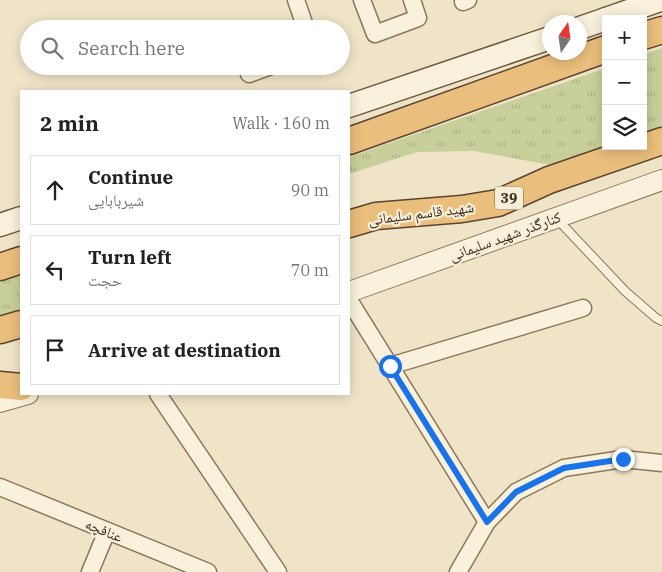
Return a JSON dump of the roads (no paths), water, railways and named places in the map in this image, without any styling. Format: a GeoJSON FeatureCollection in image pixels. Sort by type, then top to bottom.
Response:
{"type":"FeatureCollection","features":[{"type":"Feature","properties":{"kind":"highway"},"geometry":{"type":"LineString","coordinates":[[647,35],[662,30]]}},
{"type":"Feature","properties":{"kind":"highway"},"geometry":{"type":"LineString","coordinates":[[350,141],[602,50]]}},
{"type":"Feature","properties":{"kind":"highway","name":"شهید قاسم سلیمانی"},"geometry":{"type":"LineString","coordinates":[[350,224],[376,216],[462,209],[498,203],[549,180],[662,142]]}},
{"type":"Feature","properties":{"kind":"highway"},"geometry":{"type":"LineString","coordinates":[[0,268],[20,260]]}},
{"type":"Feature","properties":{"kind":"highway"},"geometry":{"type":"LineString","coordinates":[[0,330],[20,324]]}},
{"type":"Feature","properties":{"kind":"highway"},"geometry":{"type":"LineString","coordinates":[[0,385],[20,387]]}},
{"type":"Feature","properties":{"kind":"main road"},"geometry":{"type":"LineString","coordinates":[[617,15],[660,0]]}},
{"type":"Feature","properties":{"kind":"main road"},"geometry":{"type":"LineString","coordinates":[[587,26],[602,20]]}},
{"type":"Feature","properties":{"kind":"main road"},"geometry":{"type":"LineString","coordinates":[[350,106],[542,41]]}},
{"type":"Feature","properties":{"kind":"main road"},"geometry":{"type":"LineString","coordinates":[[0,225],[20,218]]}},
{"type":"Feature","properties":{"kind":"street"},"geometry":{"type":"LineString","coordinates":[[296,0],[303,20]]}},
{"type":"Feature","properties":{"kind":"street"},"geometry":{"type":"LineString","coordinates":[[362,0],[375,34],[418,18],[412,0]]}},
{"type":"Feature","properties":{"kind":"street"},"geometry":{"type":"LineString","coordinates":[[463,0],[463,2],[468,0]]}},
{"type":"Feature","properties":{"kind":"street","name":"کنارگذر شهید سلیمانی"},"geometry":{"type":"LineString","coordinates":[[350,292],[662,180]]}},
{"type":"Feature","properties":{"kind":"street"},"geometry":{"type":"LineString","coordinates":[[350,302],[487,522]]}},
{"type":"Feature","properties":{"kind":"street"},"geometry":{"type":"LineString","coordinates":[[390,366],[583,308]]}},
{"type":"Feature","properties":{"kind":"street"},"geometry":{"type":"LineString","coordinates":[[0,402],[24,395]]}},
{"type":"Feature","properties":{"kind":"street"},"geometry":{"type":"LineString","coordinates":[[159,395],[278,572]]}},
{"type":"Feature","properties":{"kind":"street"},"geometry":{"type":"LineString","coordinates":[[458,572],[487,522],[516,492],[564,468],[623,459],[662,463]]}},
{"type":"Feature","properties":{"kind":"street","name":"عنافچه"},"geometry":{"type":"LineString","coordinates":[[2,493],[107,531],[208,572]]}},
{"type":"Feature","properties":{"kind":"street"},"geometry":{"type":"LineString","coordinates":[[90,572],[107,531]]}},
{"type":"Feature","properties":{"kind":"lane"},"geometry":{"type":"LineString","coordinates":[[557,218],[625,291],[662,321]]}}]}
